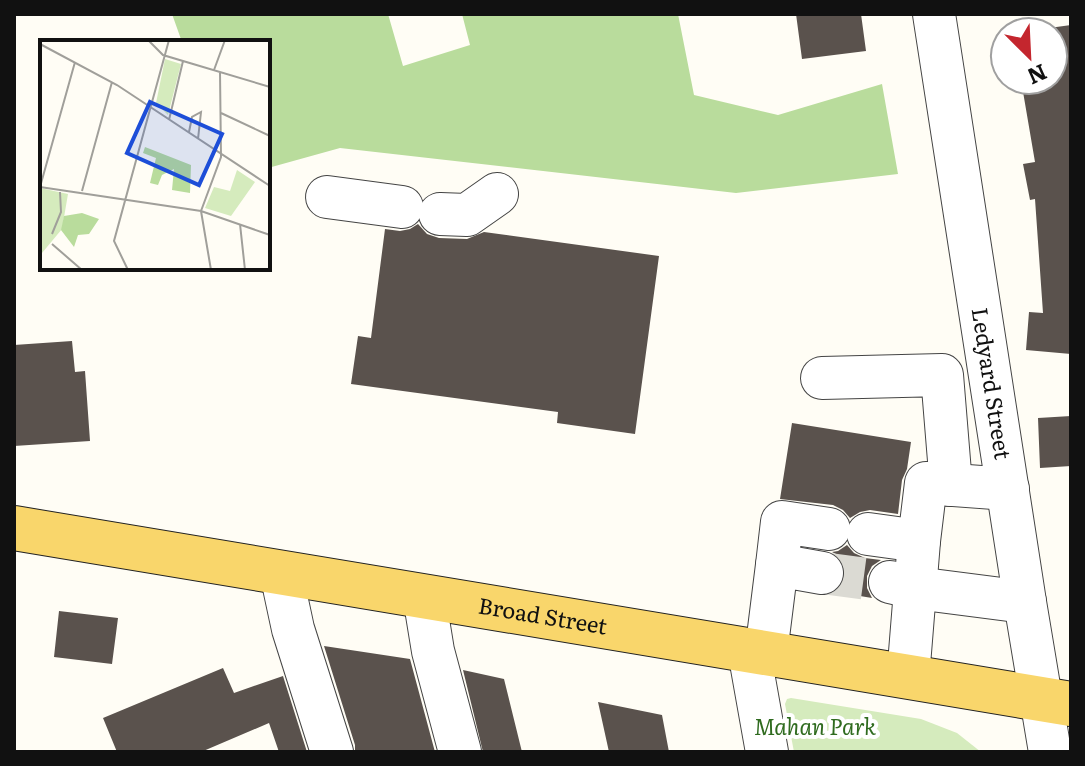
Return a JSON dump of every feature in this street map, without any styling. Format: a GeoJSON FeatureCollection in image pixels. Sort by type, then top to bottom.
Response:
{"type":"FeatureCollection","features":[{"type":"Feature","properties":{"kind":"main road","name":"Broad Street"},"geometry":{"type":"LineString","coordinates":[[14,528],[1056,701]]}},
{"type":"Feature","properties":{"kind":"street","name":"Ledyard Street"},"geometry":{"type":"LineString","coordinates":[[934,14],[1025,602],[1056,701],[1050,752]]}},
{"type":"Feature","properties":{"kind":"street"},"geometry":{"type":"LineString","coordinates":[[327,197],[467,215],[497,194]]}},
{"type":"Feature","properties":{"kind":"street"},"geometry":{"type":"LineString","coordinates":[[822,378],[989,371]]}},
{"type":"Feature","properties":{"kind":"street"},"geometry":{"type":"LineString","coordinates":[[942,375],[951,485]]}},
{"type":"Feature","properties":{"kind":"street"},"geometry":{"type":"LineString","coordinates":[[908,677],[903,585],[919,541],[926,483],[1008,489]]}},
{"type":"Feature","properties":{"kind":"street"},"geometry":{"type":"LineString","coordinates":[[767,752],[758,652],[777,565],[782,522],[919,541]]}},
{"type":"Feature","properties":{"kind":"street"},"geometry":{"type":"LineString","coordinates":[[777,565],[822,573]]}},
{"type":"Feature","properties":{"kind":"street"},"geometry":{"type":"LineString","coordinates":[[281,573],[293,629],[332,752]]}},
{"type":"Feature","properties":{"kind":"street"},"geometry":{"type":"LineString","coordinates":[[903,585],[1025,602]]}},
{"type":"Feature","properties":{"kind":"street"},"geometry":{"type":"LineString","coordinates":[[424,596],[433,651],[460,752]]}},
{"type":"Feature","properties":{"kind":"green space"},"geometry":{"type":"Polygon","coordinates":[[[172,14],[388,14],[403,66],[470,45],[462,14],[678,14],[694,95],[778,115],[882,84],[898,174],[736,193],[340,148],[270,167],[270,40],[181,40],[172,14]]]}},
{"type":"Feature","properties":{"kind":"green space","name":"Mahan Park"},"geometry":{"type":"Polygon","coordinates":[[[791,698],[921,719],[957,733],[981,752],[794,752],[785,704],[791,698]]]}},
{"type":"Feature","properties":{"kind":"building"},"geometry":{"type":"Polygon","coordinates":[[[796,14],[861,14],[866,51],[802,59],[796,14]]]}},
{"type":"Feature","properties":{"kind":"building"},"geometry":{"type":"Polygon","coordinates":[[[1069,25],[1071,354],[1026,350],[1029,312],[1043,313],[1035,199],[1030,200],[1023,164],[1035,162],[1024,96],[1069,96],[1069,25]]]}},
{"type":"Feature","properties":{"kind":"building"},"geometry":{"type":"Polygon","coordinates":[[[418,224],[427,234],[439,238],[467,239],[484,232],[659,256],[635,434],[557,423],[558,412],[351,384],[358,336],[371,338],[385,229],[400,231],[418,224]]]}},
{"type":"Feature","properties":{"kind":"building"},"geometry":{"type":"Polygon","coordinates":[[[72,341],[75,372],[85,371],[90,441],[14,446],[14,345],[72,341]]]}},
{"type":"Feature","properties":{"kind":"building"},"geometry":{"type":"Polygon","coordinates":[[[1071,416],[1071,466],[1040,468],[1038,418],[1071,416]]]}},
{"type":"Feature","properties":{"kind":"building"},"geometry":{"type":"Polygon","coordinates":[[[792,423],[911,442],[898,514],[870,510],[850,518],[833,505],[780,499],[792,423]]]}},
{"type":"Feature","properties":{"kind":"building"},"geometry":{"type":"Polygon","coordinates":[[[847,545],[865,558],[881,560],[872,566],[867,576],[867,588],[872,598],[836,592],[845,578],[845,566],[832,552],[847,545]]]}},
{"type":"Feature","properties":{"kind":"building"},"geometry":{"type":"Polygon","coordinates":[[[59,611],[118,618],[112,664],[54,657],[59,611]]]}},
{"type":"Feature","properties":{"kind":"building"},"geometry":{"type":"Polygon","coordinates":[[[324,646],[410,659],[435,752],[355,752],[324,646]]]}},
{"type":"Feature","properties":{"kind":"building"},"geometry":{"type":"Polygon","coordinates":[[[223,668],[234,693],[283,676],[307,752],[279,752],[269,723],[201,752],[117,752],[103,718],[223,668]]]}},
{"type":"Feature","properties":{"kind":"building"},"geometry":{"type":"Polygon","coordinates":[[[463,670],[504,679],[522,752],[483,752],[463,670]]]}},
{"type":"Feature","properties":{"kind":"building"},"geometry":{"type":"Polygon","coordinates":[[[598,702],[662,715],[669,752],[609,752],[598,702]]]}},
{"type":"Feature","properties":{"kind":"tunnel"},"geometry":{"type":"LineString","coordinates":[[822,573],[890,582]]}}]}
